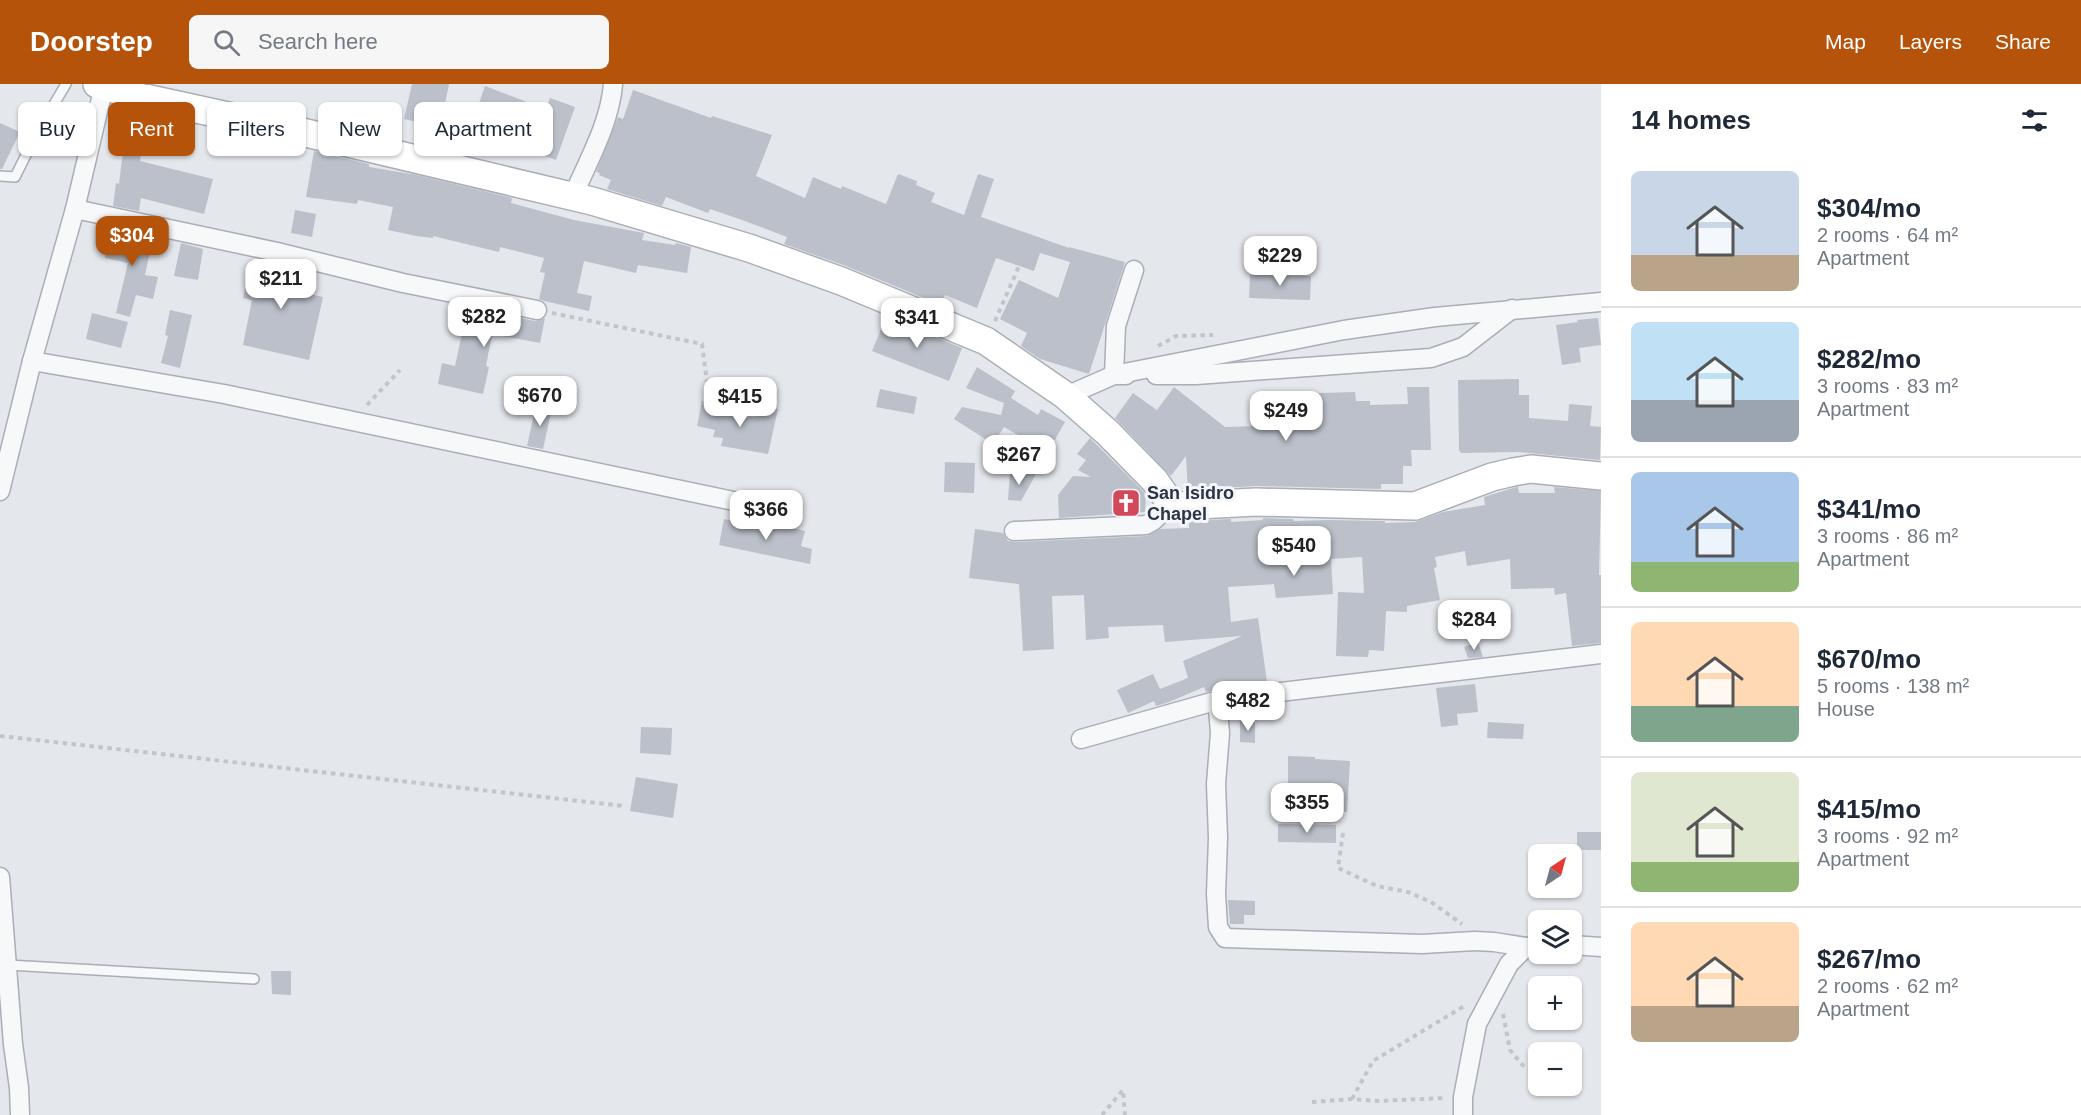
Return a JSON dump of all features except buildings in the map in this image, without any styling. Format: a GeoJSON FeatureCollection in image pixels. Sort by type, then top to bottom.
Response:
{"type":"FeatureCollection","features":[{"type":"Feature","properties":{"kind":"street"},"geometry":{"type":"LineString","coordinates":[[573,196],[603,123],[613,84]]}},
{"type":"Feature","properties":{"kind":"street"},"geometry":{"type":"LineString","coordinates":[[0,491],[32,361],[75,209],[101,85],[138,90],[302,132],[573,196],[749,248],[841,281],[986,341],[1066,396],[1108,433],[1155,481],[1171,504],[1187,507],[1256,502],[1415,506],[1492,477],[1514,472],[1531,470],[1601,476]]}},
{"type":"Feature","properties":{"kind":"street"},"geometry":{"type":"LineString","coordinates":[[75,209],[278,252],[403,283],[537,310]]}},
{"type":"Feature","properties":{"kind":"street"},"geometry":{"type":"LineString","coordinates":[[1114,375],[1116,326],[1134,270]]}},
{"type":"Feature","properties":{"kind":"street"},"geometry":{"type":"LineString","coordinates":[[1066,396],[1114,375],[1344,330],[1435,317],[1601,302]]}},
{"type":"Feature","properties":{"kind":"street"},"geometry":{"type":"LineString","coordinates":[[1114,375],[1196,375],[1431,358],[1463,347],[1512,309]]}},
{"type":"Feature","properties":{"kind":"street"},"geometry":{"type":"LineString","coordinates":[[32,361],[224,394],[786,512]]}},
{"type":"Feature","properties":{"kind":"street"},"geometry":{"type":"LineString","coordinates":[[1014,531],[1146,525],[1171,504]]}},
{"type":"Feature","properties":{"kind":"street"},"geometry":{"type":"LineString","coordinates":[[1081,738],[1222,699],[1601,654]]}},
{"type":"Feature","properties":{"kind":"street"},"geometry":{"type":"LineString","coordinates":[[1222,699],[1218,703],[1220,733],[1216,784],[1218,838],[1216,894],[1218,927],[1225,938],[1422,944],[1494,942],[1528,946]]}},
{"type":"Feature","properties":{"kind":"street"},"geometry":{"type":"LineString","coordinates":[[0,877],[20,1114]]}},
{"type":"Feature","properties":{"kind":"street"},"geometry":{"type":"LineString","coordinates":[[1582,946],[1601,947]]}},
{"type":"Feature","properties":{"kind":"street"},"geometry":{"type":"LineString","coordinates":[[1463,1106],[1477,1024],[1509,964],[1528,949]]}},
{"type":"Feature","properties":{"kind":"lane"},"geometry":{"type":"LineString","coordinates":[[0,176],[15,177],[66,84]]}},
{"type":"Feature","properties":{"kind":"lane"},"geometry":{"type":"LineString","coordinates":[[8,965],[254,979]]}},
{"type":"Feature","properties":{"kind":"path"},"geometry":{"type":"LineString","coordinates":[[986,341],[1020,264]]}},
{"type":"Feature","properties":{"kind":"path"},"geometry":{"type":"LineString","coordinates":[[537,310],[702,344],[709,397]]}},
{"type":"Feature","properties":{"kind":"path"},"geometry":{"type":"LineString","coordinates":[[352,421],[400,370]]}},
{"type":"Feature","properties":{"kind":"path"},"geometry":{"type":"LineString","coordinates":[[0,736],[623,806]]}},
{"type":"Feature","properties":{"kind":"path"},"geometry":{"type":"LineString","coordinates":[[1343,833],[1338,868],[1377,886],[1408,892],[1431,902],[1473,931],[1494,942]]}},
{"type":"Feature","properties":{"kind":"path"},"geometry":{"type":"LineString","coordinates":[[1352,1099],[1373,1061],[1446,1018],[1498,983],[1510,1050],[1525,1068],[1528,1068]]}},
{"type":"Feature","properties":{"kind":"path"},"geometry":{"type":"LineString","coordinates":[[1102,1115],[1123,1090],[1125,1115]]}},
{"type":"Feature","properties":{"kind":"path"},"geometry":{"type":"LineString","coordinates":[[1312,1102],[1352,1099],[1463,1106]]}},
{"type":"Feature","properties":{"kind":"place","name":"San Isidro Chapel"},"geometry":{"type":"Point","coordinates":[1126,503]}}]}
